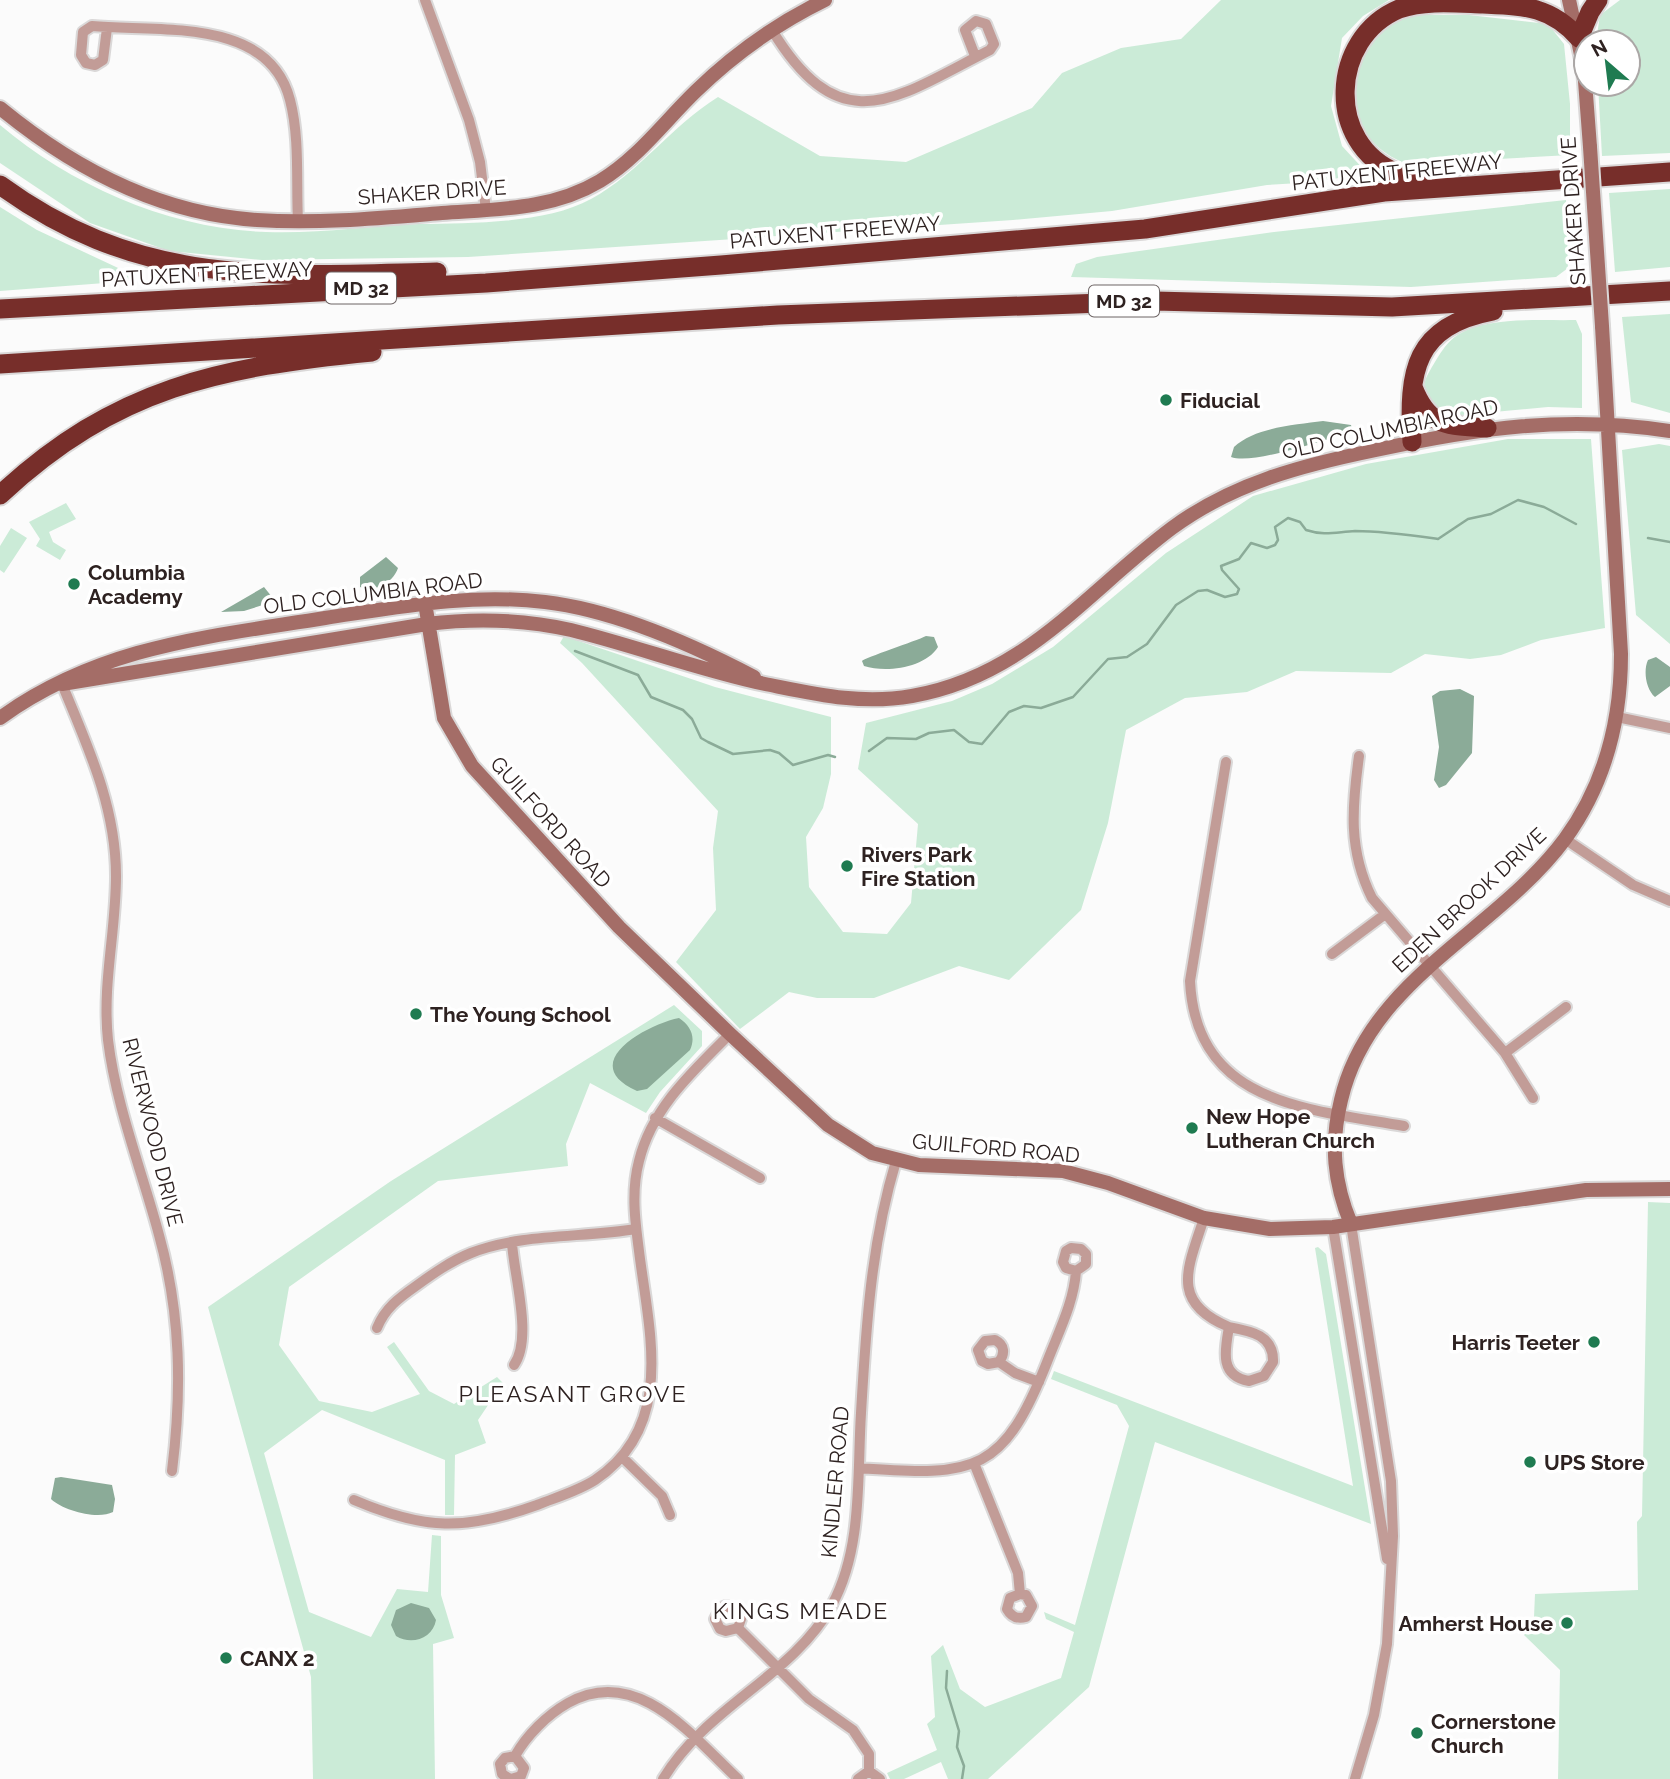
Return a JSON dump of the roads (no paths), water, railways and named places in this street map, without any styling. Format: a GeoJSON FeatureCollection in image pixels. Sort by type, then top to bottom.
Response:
{"type":"FeatureCollection","features":[{"type":"Feature","properties":{"kind":"highway"},"geometry":{"type":"LineString","coordinates":[[1506,5],[1540,0]]}},
{"type":"Feature","properties":{"kind":"highway"},"geometry":{"type":"LineString","coordinates":[[1583,28],[1598,0]]}},
{"type":"Feature","properties":{"kind":"highway"},"geometry":{"type":"LineString","coordinates":[[1544,181],[1425,178],[1398,174],[1374,158],[1362,145],[1346,109],[1345,88],[1351,55],[1366,33],[1389,14],[1426,3],[1506,5],[1550,13],[1572,31]]}},
{"type":"Feature","properties":{"kind":"highway"},"geometry":{"type":"LineString","coordinates":[[1597,176],[1670,165]]}},
{"type":"Feature","properties":{"kind":"highway","name":"PATUXENT FREEWAY"},"geometry":{"type":"LineString","coordinates":[[0,309],[486,282],[721,265],[1145,229],[1384,192],[1670,172]]}},
{"type":"Feature","properties":{"kind":"highway"},"geometry":{"type":"LineString","coordinates":[[0,185],[42,214],[97,242],[164,263],[196,268],[277,273],[721,265]]}},
{"type":"Feature","properties":{"kind":"highway","name":"MD 32"},"geometry":{"type":"LineString","coordinates":[[0,364],[679,320],[1100,302],[1392,307],[1664,293]]}},
{"type":"Feature","properties":{"kind":"highway"},"geometry":{"type":"LineString","coordinates":[[1412,442],[1411,383],[1427,344],[1446,326],[1477,314],[1570,297]]}},
{"type":"Feature","properties":{"kind":"highway"},"geometry":{"type":"LineString","coordinates":[[0,495],[48,454],[113,414],[184,383],[226,371],[294,360],[492,342],[679,320]]}},
{"type":"Feature","properties":{"kind":"highway"},"geometry":{"type":"LineString","coordinates":[[1411,383],[1422,406],[1438,422],[1487,428]]}},
{"type":"Feature","properties":{"kind":"street"},"geometry":{"type":"LineString","coordinates":[[425,0],[470,120],[480,162],[486,210]]}},
{"type":"Feature","properties":{"kind":"street","name":"SHAKER DRIVE"},"geometry":{"type":"LineString","coordinates":[[0,108],[73,161],[123,187],[194,210],[254,220],[298,222],[486,210],[555,201],[598,182],[635,156],[716,72],[772,30],[825,0]]}},
{"type":"Feature","properties":{"kind":"street","name":"SHAKER DRIVE"},"geometry":{"type":"LineString","coordinates":[[1569,0],[1576,28]]}},
{"type":"Feature","properties":{"kind":"street"},"geometry":{"type":"LineString","coordinates":[[107,28],[235,39],[270,61],[287,89],[293,111],[298,222]]}},
{"type":"Feature","properties":{"kind":"street"},"geometry":{"type":"LineString","coordinates":[[772,30],[793,60],[814,82],[840,95],[869,102],[886,101],[915,90],[975,56]]}},
{"type":"Feature","properties":{"kind":"street","name":"SHAKER DRIVE"},"geometry":{"type":"LineString","coordinates":[[1585,98],[1602,326],[1605,422]]}},
{"type":"Feature","properties":{"kind":"street","name":"OLD COLUMBIA ROAD"},"geometry":{"type":"LineString","coordinates":[[62,684],[427,624],[484,619],[543,624],[599,637],[733,678],[825,698],[881,700],[912,696],[966,681],[1031,647],[1150,545],[1224,496],[1285,471],[1487,428],[1605,422],[1670,430]]}},
{"type":"Feature","properties":{"kind":"street","name":"EDEN BROOK DRIVE"},"geometry":{"type":"LineString","coordinates":[[1391,1576],[1333,1227],[1338,1192],[1334,1153],[1338,1114],[1351,1068],[1372,1027],[1406,988],[1529,879],[1565,839],[1595,787],[1617,717],[1621,654],[1605,422]]}},
{"type":"Feature","properties":{"kind":"street","name":"OLD COLUMBIA ROAD"},"geometry":{"type":"LineString","coordinates":[[0,718],[99,664],[159,645],[425,603],[482,597],[573,607],[634,625],[737,668],[767,684]]}},
{"type":"Feature","properties":{"kind":"street","name":"GUILFORD ROAD"},"geometry":{"type":"LineString","coordinates":[[425,603],[444,718],[460,751],[619,927],[730,1034],[828,1125],[848,1140],[896,1161],[919,1165],[1062,1171],[1108,1183],[1204,1218],[1270,1229],[1333,1227],[1587,1190],[1670,1189]]}},
{"type":"Feature","properties":{"kind":"street","name":"RIVERWOOD DRIVE"},"geometry":{"type":"LineString","coordinates":[[62,684],[100,778],[113,832],[116,879],[106,984],[108,1041],[175,1306],[181,1377],[172,1471]]}},
{"type":"Feature","properties":{"kind":"street"},"geometry":{"type":"LineString","coordinates":[[1617,717],[1670,728]]}},
{"type":"Feature","properties":{"kind":"street"},"geometry":{"type":"LineString","coordinates":[[1359,756],[1353,801],[1354,844],[1363,880],[1384,915],[1505,1053],[1533,1098]]}},
{"type":"Feature","properties":{"kind":"street"},"geometry":{"type":"LineString","coordinates":[[1226,762],[1191,965],[1190,993],[1199,1026],[1217,1059],[1248,1087],[1288,1105],[1404,1126]]}},
{"type":"Feature","properties":{"kind":"street"},"geometry":{"type":"LineString","coordinates":[[1565,839],[1633,885],[1670,901]]}},
{"type":"Feature","properties":{"kind":"street"},"geometry":{"type":"LineString","coordinates":[[1332,954],[1384,915]]}},
{"type":"Feature","properties":{"kind":"street"},"geometry":{"type":"LineString","coordinates":[[1505,1053],[1566,1007]]}},
{"type":"Feature","properties":{"kind":"street"},"geometry":{"type":"LineString","coordinates":[[354,1500],[392,1516],[418,1522],[445,1526],[470,1524],[501,1518],[575,1491],[593,1481],[622,1457],[642,1424],[652,1389],[636,1229],[635,1179],[643,1147],[656,1118],[674,1091],[730,1034]]}},
{"type":"Feature","properties":{"kind":"street"},"geometry":{"type":"LineString","coordinates":[[656,1118],[760,1178]]}},
{"type":"Feature","properties":{"kind":"street","name":"KINDLER ROAD"},"geometry":{"type":"LineString","coordinates":[[663,1779],[692,1738],[777,1667],[815,1630],[842,1583],[852,1537],[859,1468],[869,1283],[896,1161]]}},
{"type":"Feature","properties":{"kind":"street","name":"EDEN BROOK DRIVE"},"geometry":{"type":"LineString","coordinates":[[1338,1192],[1351,1224],[1391,1481],[1393,1536],[1387,1644],[1380,1687],[1355,1779]]}},
{"type":"Feature","properties":{"kind":"street"},"geometry":{"type":"LineString","coordinates":[[1204,1218],[1187,1272],[1188,1290],[1202,1313],[1229,1327],[1259,1334],[1268,1343],[1273,1362],[1264,1376],[1249,1381],[1241,1380],[1228,1369],[1224,1354],[1229,1327]]}},
{"type":"Feature","properties":{"kind":"street"},"geometry":{"type":"LineString","coordinates":[[377,1328],[389,1307],[442,1268],[473,1252],[512,1243],[636,1229]]}},
{"type":"Feature","properties":{"kind":"street"},"geometry":{"type":"LineString","coordinates":[[512,1243],[523,1335],[520,1357],[514,1366]]}},
{"type":"Feature","properties":{"kind":"street"},"geometry":{"type":"LineString","coordinates":[[859,1468],[939,1472],[974,1463],[1011,1436],[1028,1409],[1039,1382],[1073,1294],[1076,1271]]}},
{"type":"Feature","properties":{"kind":"street"},"geometry":{"type":"LineString","coordinates":[[999,1362],[1015,1373],[1039,1382]]}},
{"type":"Feature","properties":{"kind":"street"},"geometry":{"type":"LineString","coordinates":[[622,1457],[662,1496],[670,1515]]}},
{"type":"Feature","properties":{"kind":"street"},"geometry":{"type":"LineString","coordinates":[[974,1463],[1018,1573],[1020,1594]]}},
{"type":"Feature","properties":{"kind":"street"},"geometry":{"type":"LineString","coordinates":[[737,1628],[809,1699],[853,1730],[869,1754],[869,1771]]}},
{"type":"Feature","properties":{"kind":"street"},"geometry":{"type":"LineString","coordinates":[[515,1756],[524,1768],[521,1776],[511,1779],[502,1774],[500,1764],[505,1758],[515,1756],[532,1733],[552,1714],[592,1693],[622,1692],[650,1702],[738,1779]]}},
{"type":"Feature","properties":{"kind":"street"},"geometry":{"type":"LineString","coordinates":[[858,1779],[869,1771]]}},
{"type":"Feature","properties":{"kind":"street"},"geometry":{"type":"LineString","coordinates":[[869,1771],[880,1779]]}},
{"type":"Feature","properties":{"kind":"waterway"},"geometry":{"type":"LineString","coordinates":[[869,751],[887,738],[916,739],[929,733],[954,730],[969,742],[982,744],[1009,712],[1024,706],[1041,708],[1073,697],[1108,659],[1127,657],[1147,644],[1176,605],[1198,591],[1207,590],[1225,597],[1237,594],[1239,589],[1221,566],[1239,559],[1251,543],[1267,548],[1275,545],[1278,540],[1275,527],[1288,518],[1300,522],[1306,530],[1319,533],[1376,532],[1438,539],[1468,519],[1491,514],[1518,500],[1544,507],[1576,524]]}},
{"type":"Feature","properties":{"kind":"waterway"},"geometry":{"type":"LineString","coordinates":[[1648,538],[1670,542]]}},
{"type":"Feature","properties":{"kind":"waterway"},"geometry":{"type":"LineString","coordinates":[[575,651],[638,675],[651,697],[683,710],[692,719],[701,738],[733,754],[770,750],[779,753],[793,765],[828,755],[835,757]]}},
{"type":"Feature","properties":{"kind":"waterway"},"geometry":{"type":"LineString","coordinates":[[947,1671],[946,1688],[959,1731],[957,1747],[964,1766],[962,1779]]}},
{"type":"Feature","properties":{"kind":"place","name":"Fiducial"},"geometry":{"type":"Point","coordinates":[1166,400]}},
{"type":"Feature","properties":{"kind":"place","name":"Columbia Academy"},"geometry":{"type":"Point","coordinates":[74,584]}},
{"type":"Feature","properties":{"kind":"place","name":"Rivers Park Fire Station"},"geometry":{"type":"Point","coordinates":[847,866]}},
{"type":"Feature","properties":{"kind":"place","name":"The Young School"},"geometry":{"type":"Point","coordinates":[416,1014]}},
{"type":"Feature","properties":{"kind":"place","name":"New Hope Lutheran Church"},"geometry":{"type":"Point","coordinates":[1192,1128]}},
{"type":"Feature","properties":{"kind":"place","name":"Harris Teeter"},"geometry":{"type":"Point","coordinates":[1594,1342]}},
{"type":"Feature","properties":{"kind":"place","name":"UPS Store"},"geometry":{"type":"Point","coordinates":[1530,1462]}},
{"type":"Feature","properties":{"kind":"place","name":"Amherst House"},"geometry":{"type":"Point","coordinates":[1567,1623]}},
{"type":"Feature","properties":{"kind":"place","name":"CANX 2"},"geometry":{"type":"Point","coordinates":[226,1658]}},
{"type":"Feature","properties":{"kind":"place","name":"Cornerstone Church"},"geometry":{"type":"Point","coordinates":[1417,1733]}},
{"type":"Feature","properties":{"kind":"district","name":"PLEASANT GROVE"},"geometry":{"type":"Point","coordinates":[573,1393]}},
{"type":"Feature","properties":{"kind":"district","name":"KINGS MEADE"},"geometry":{"type":"Point","coordinates":[801,1610]}}]}
